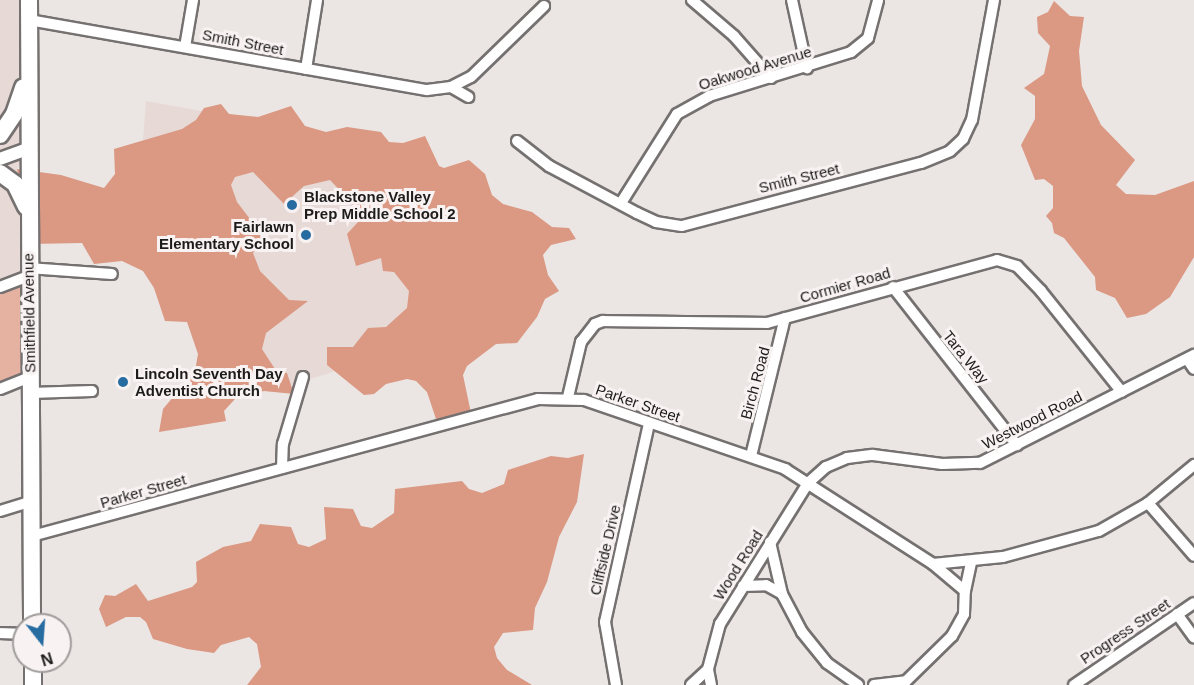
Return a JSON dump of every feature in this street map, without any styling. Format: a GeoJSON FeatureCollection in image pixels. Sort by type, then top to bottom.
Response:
{"type":"FeatureCollection","features":[{"type":"Feature","properties":{"kind":"main road","name":"Smithfield Avenue"},"geometry":{"type":"LineString","coordinates":[[29,0],[28,272],[32,613]]}},
{"type":"Feature","properties":{"kind":"main road"},"geometry":{"type":"LineString","coordinates":[[0,135],[14,114],[28,73]]}},
{"type":"Feature","properties":{"kind":"main road"},"geometry":{"type":"LineString","coordinates":[[0,173],[15,184],[28,215]]}},
{"type":"Feature","properties":{"kind":"street"},"geometry":{"type":"LineString","coordinates":[[185,47],[193,0]]}},
{"type":"Feature","properties":{"kind":"street"},"geometry":{"type":"LineString","coordinates":[[306,69],[317,0]]}},
{"type":"Feature","properties":{"kind":"street"},"geometry":{"type":"LineString","coordinates":[[692,0],[734,36],[771,78]]}},
{"type":"Feature","properties":{"kind":"street"},"geometry":{"type":"LineString","coordinates":[[792,0],[807,68]]}},
{"type":"Feature","properties":{"kind":"street","name":"Oakwood Avenue"},"geometry":{"type":"LineString","coordinates":[[621,203],[677,114],[709,96],[839,58],[865,42],[878,0]]}},
{"type":"Feature","properties":{"kind":"street","name":"Smith Street"},"geometry":{"type":"LineString","coordinates":[[516,141],[549,166],[657,222],[682,226],[921,163],[950,151],[963,139],[972,120],[994,0]]}},
{"type":"Feature","properties":{"kind":"street"},"geometry":{"type":"LineString","coordinates":[[468,98],[451,87],[481,69],[544,6]]}},
{"type":"Feature","properties":{"kind":"street","name":"Smith Street"},"geometry":{"type":"LineString","coordinates":[[29,20],[400,87],[451,87]]}},
{"type":"Feature","properties":{"kind":"street"},"geometry":{"type":"LineString","coordinates":[[0,159],[28,149]]}},
{"type":"Feature","properties":{"kind":"street","name":"Cormier Road"},"geometry":{"type":"LineString","coordinates":[[568,397],[581,342],[595,324],[613,320],[752,324],[785,318],[997,260],[1011,262],[1041,291],[1122,392]]}},
{"type":"Feature","properties":{"kind":"street"},"geometry":{"type":"LineString","coordinates":[[0,287],[28,272],[112,274]]}},
{"type":"Feature","properties":{"kind":"street","name":"Tara Way"},"geometry":{"type":"LineString","coordinates":[[893,287],[1017,445]]}},
{"type":"Feature","properties":{"kind":"street","name":"Birch Road"},"geometry":{"type":"LineString","coordinates":[[751,456],[785,318]]}},
{"type":"Feature","properties":{"kind":"street"},"geometry":{"type":"LineString","coordinates":[[1190,357],[1194,369]]}},
{"type":"Feature","properties":{"kind":"street","name":"Westwood Road"},"geometry":{"type":"LineString","coordinates":[[808,483],[826,467],[858,456],[883,455],[967,465],[993,458],[1190,357]]}},
{"type":"Feature","properties":{"kind":"street"},"geometry":{"type":"LineString","coordinates":[[282,468],[283,444],[303,377]]}},
{"type":"Feature","properties":{"kind":"street"},"geometry":{"type":"LineString","coordinates":[[0,389],[30,385],[92,391]]}},
{"type":"Feature","properties":{"kind":"street","name":"Parker Street"},"geometry":{"type":"LineString","coordinates":[[32,536],[518,402],[568,397],[751,456],[808,483],[933,564],[964,591]]}},
{"type":"Feature","properties":{"kind":"street","name":"Cliffside Drive"},"geometry":{"type":"LineString","coordinates":[[616,685],[604,622],[649,423]]}},
{"type":"Feature","properties":{"kind":"street"},"geometry":{"type":"LineString","coordinates":[[933,564],[971,563],[1081,537],[1148,503],[1194,465]]}},
{"type":"Feature","properties":{"kind":"street","name":"Wood Road"},"geometry":{"type":"LineString","coordinates":[[711,685],[708,669],[717,630],[808,483]]}},
{"type":"Feature","properties":{"kind":"street"},"geometry":{"type":"LineString","coordinates":[[0,511],[32,501]]}},
{"type":"Feature","properties":{"kind":"street"},"geometry":{"type":"LineString","coordinates":[[1148,503],[1194,556]]}},
{"type":"Feature","properties":{"kind":"street"},"geometry":{"type":"LineString","coordinates":[[771,542],[782,594],[813,647],[858,685]]}},
{"type":"Feature","properties":{"kind":"street"},"geometry":{"type":"LineString","coordinates":[[874,685],[904,683],[959,625],[964,614],[964,591],[971,563]]}},
{"type":"Feature","properties":{"kind":"street"},"geometry":{"type":"LineString","coordinates":[[743,586],[766,585],[782,594]]}},
{"type":"Feature","properties":{"kind":"street","name":"Progress Street"},"geometry":{"type":"LineString","coordinates":[[1074,685],[1194,603]]}},
{"type":"Feature","properties":{"kind":"street"},"geometry":{"type":"LineString","coordinates":[[1177,614],[1194,637]]}},
{"type":"Feature","properties":{"kind":"street"},"geometry":{"type":"LineString","coordinates":[[691,685],[708,669]]}},
{"type":"Feature","properties":{"kind":"shaded area"},"geometry":{"type":"Polygon","coordinates":[[[0,0],[28,0],[28,150],[17,169],[22,184],[28,270],[0,281],[0,0]]]}},
{"type":"Feature","properties":{"kind":"shaded area"},"geometry":{"type":"Polygon","coordinates":[[[1054,1],[1070,16],[1084,17],[1079,51],[1082,86],[1101,125],[1135,160],[1116,185],[1126,194],[1155,195],[1194,181],[1194,257],[1170,297],[1146,314],[1127,318],[1115,298],[1096,290],[1095,277],[1064,238],[1054,233],[1052,223],[1046,216],[1053,208],[1053,186],[1044,179],[1035,180],[1021,145],[1035,119],[1035,96],[1024,88],[1044,74],[1050,46],[1038,33],[1037,17],[1048,12],[1054,1]]]}},
{"type":"Feature","properties":{"kind":"shaded area","name":"Blackstone Valley Prep Middle School 2"},"geometry":{"type":"Polygon","coordinates":[[[146,101],[432,153],[481,325],[269,392],[134,258],[146,101]]]}},
{"type":"Feature","properties":{"kind":"shaded area"},"geometry":{"type":"Polygon","coordinates":[[[221,104],[229,114],[258,117],[291,106],[305,126],[326,132],[347,127],[381,132],[389,142],[403,143],[425,136],[439,166],[444,168],[469,160],[485,174],[492,195],[503,204],[532,212],[552,227],[569,228],[576,239],[551,245],[543,255],[548,275],[559,291],[545,299],[537,317],[517,343],[496,344],[467,366],[463,375],[471,413],[437,422],[427,392],[416,381],[407,379],[386,384],[374,394],[364,395],[327,365],[327,347],[353,347],[368,328],[386,327],[407,308],[409,291],[394,272],[383,271],[381,258],[356,266],[347,234],[358,222],[352,203],[330,180],[304,186],[284,204],[253,172],[235,177],[231,185],[237,202],[263,236],[253,253],[260,271],[289,300],[308,301],[266,333],[262,349],[275,369],[287,373],[294,394],[264,391],[235,399],[224,411],[226,421],[159,432],[163,409],[195,371],[198,354],[187,322],[165,321],[154,288],[143,271],[122,261],[94,264],[82,243],[30,244],[17,169],[61,175],[104,188],[115,174],[114,149],[182,129],[196,120],[204,108],[221,104]]]}},
{"type":"Feature","properties":{"kind":"shaded area"},"geometry":{"type":"Polygon","coordinates":[[[28,271],[30,377],[0,389],[0,281],[28,271]]]}},
{"type":"Feature","properties":{"kind":"shaded area"},"geometry":{"type":"Polygon","coordinates":[[[584,454],[577,502],[559,537],[547,582],[535,608],[533,630],[503,633],[494,647],[497,658],[507,670],[532,685],[247,685],[261,667],[257,644],[249,637],[221,645],[214,653],[187,649],[153,639],[146,622],[140,617],[126,617],[106,627],[99,609],[105,595],[115,596],[136,584],[148,601],[192,587],[197,582],[196,562],[223,547],[251,541],[260,524],[291,527],[298,544],[309,547],[326,539],[324,507],[353,509],[361,526],[372,528],[394,513],[395,489],[462,481],[469,489],[482,493],[504,484],[508,470],[551,456],[568,458],[584,454]]]}},
{"type":"Feature","properties":{"kind":"place","name":"Blackstone Valley Prep Middle School 2"},"geometry":{"type":"Point","coordinates":[292,205]}},
{"type":"Feature","properties":{"kind":"place","name":"Fairlawn Elementary School"},"geometry":{"type":"Point","coordinates":[306,235]}},
{"type":"Feature","properties":{"kind":"place","name":"Lincoln Seventh Day Adventist Church"},"geometry":{"type":"Point","coordinates":[123,382]}}]}
